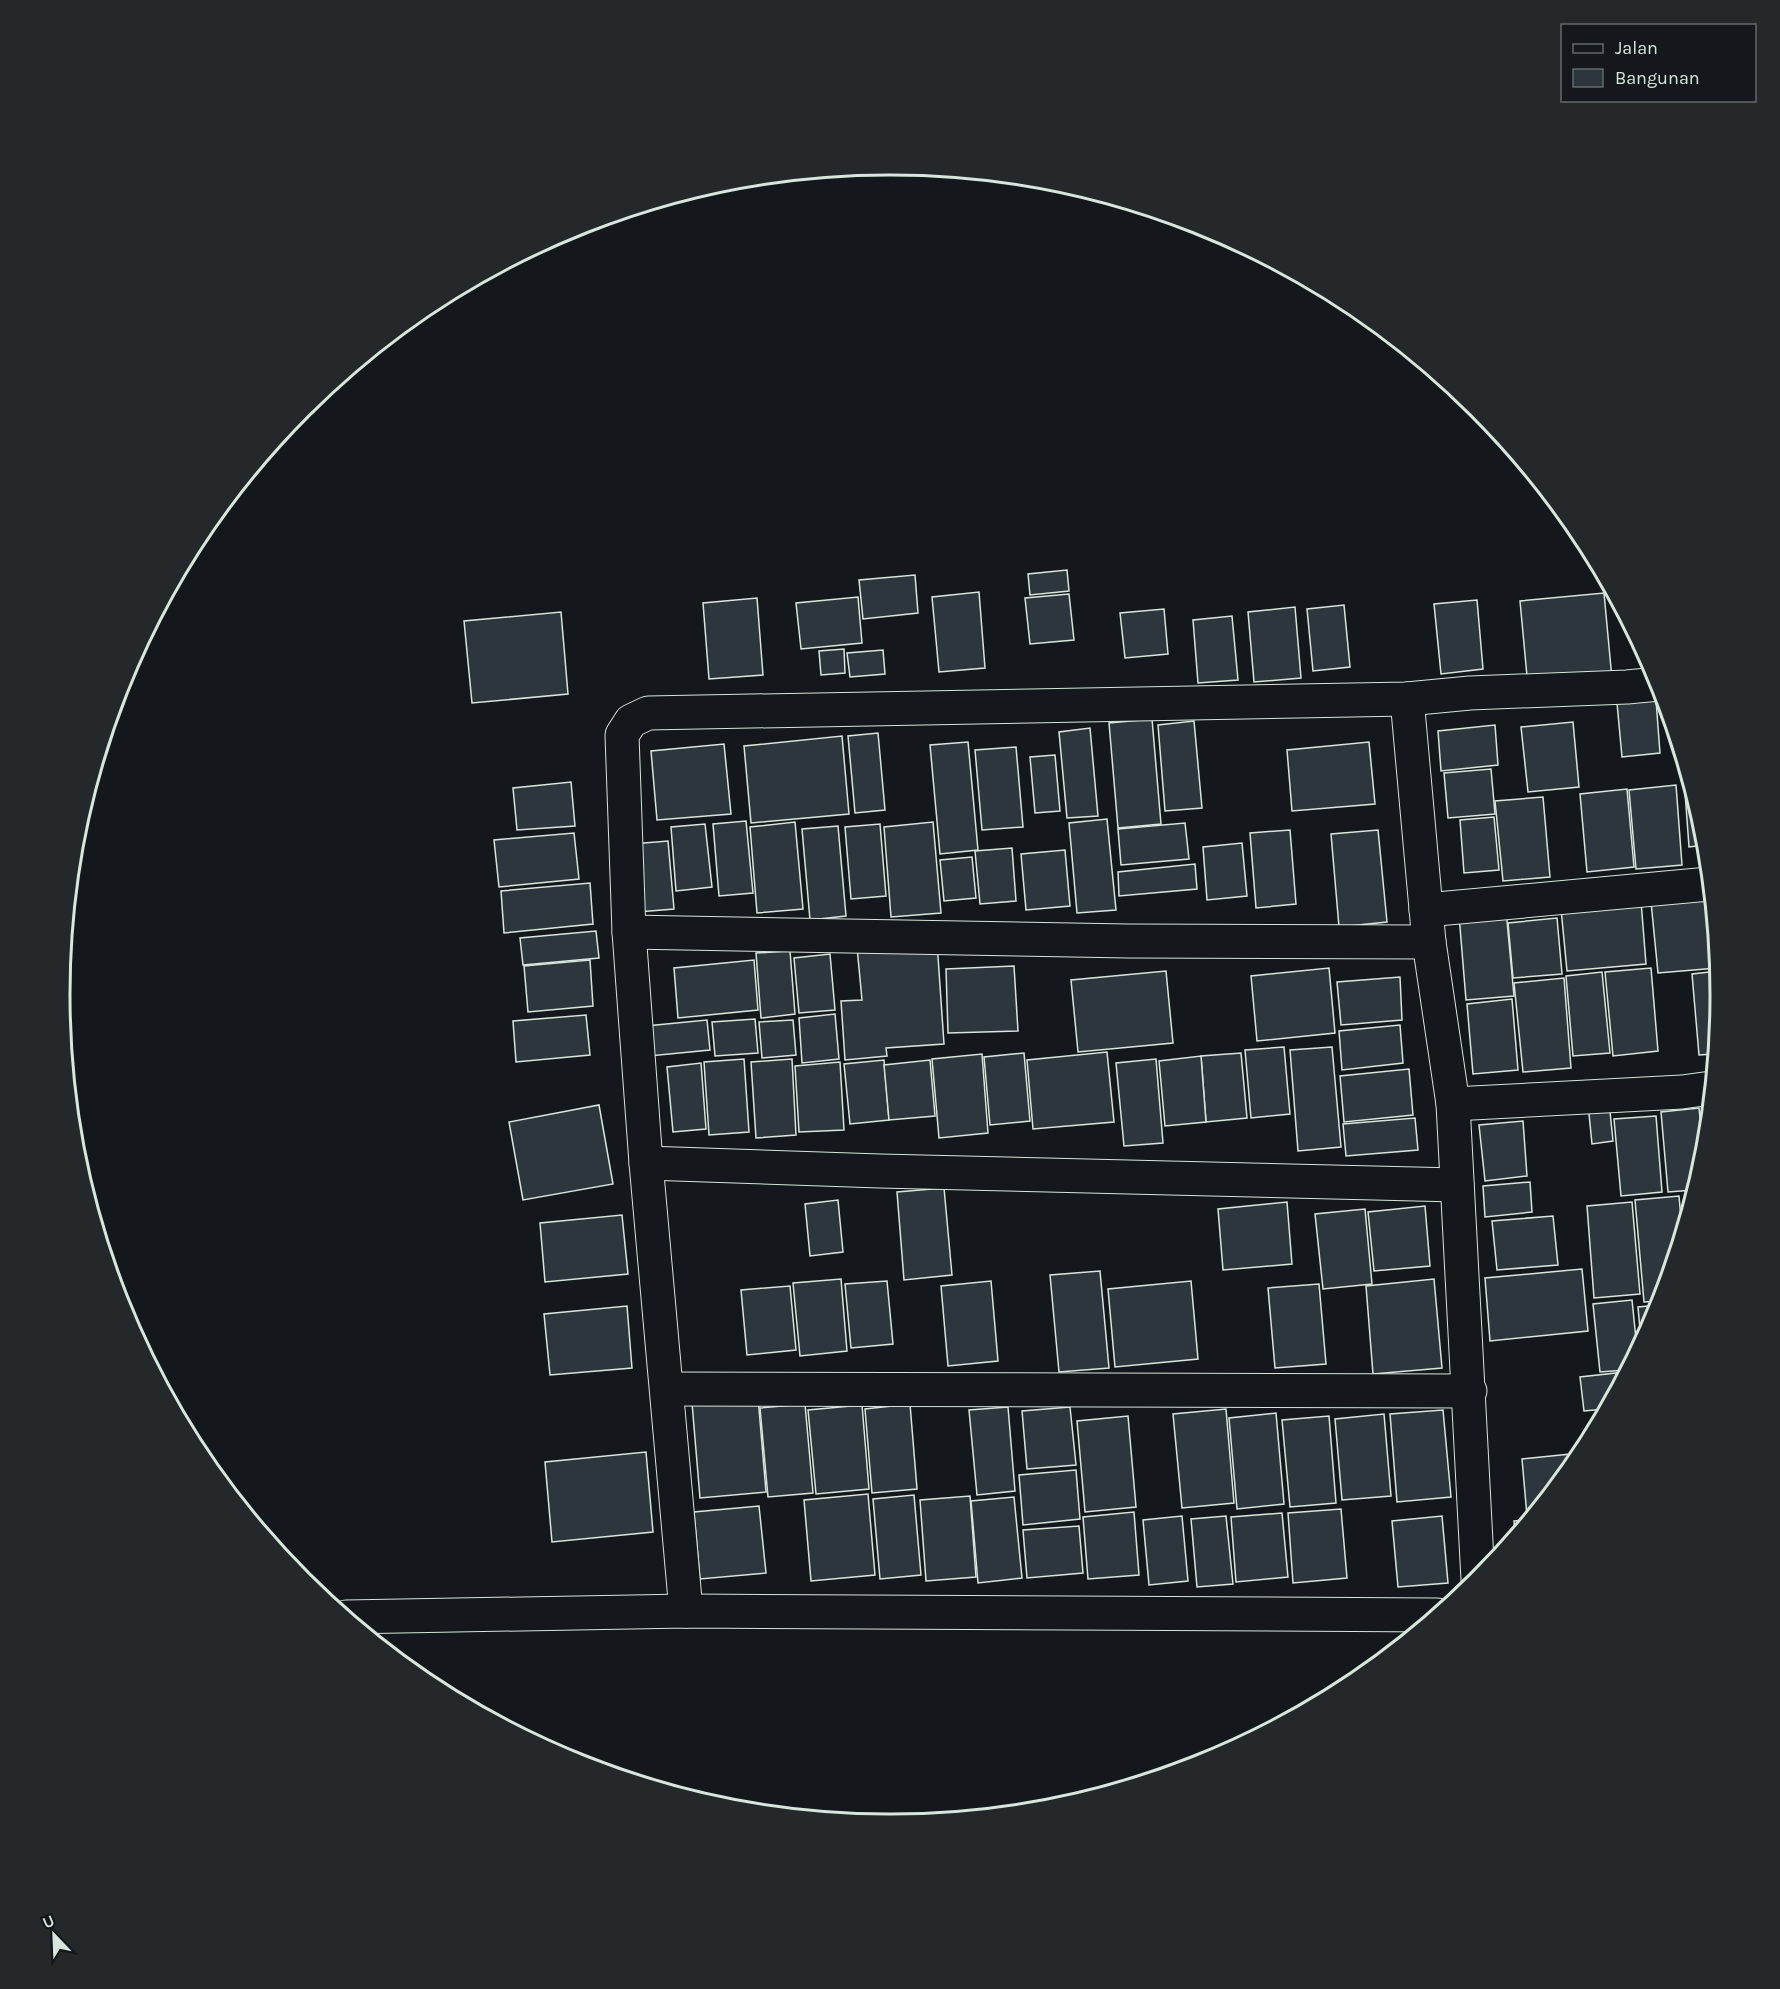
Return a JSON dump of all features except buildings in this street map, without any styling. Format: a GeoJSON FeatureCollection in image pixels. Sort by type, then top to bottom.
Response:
{"type":"FeatureCollection","features":[{"type":"Feature","properties":{"kind":"street"},"geometry":{"type":"LineString","coordinates":[[686,1611],[646,1163],[629,932],[622,735],[631,721],[648,713],[1407,699],[1470,693],[1649,685]]}},
{"type":"Feature","properties":{"kind":"street"},"geometry":{"type":"LineString","coordinates":[[1407,699],[1429,942],[1453,1104],[1470,1391],[1477,1565]]}},
{"type":"Feature","properties":{"kind":"street"},"geometry":{"type":"LineString","coordinates":[[1426,910],[1702,885]]}},
{"type":"Feature","properties":{"kind":"street"},"geometry":{"type":"LineString","coordinates":[[629,932],[1128,942],[1429,942]]}},
{"type":"Feature","properties":{"kind":"street"},"geometry":{"type":"LineString","coordinates":[[1453,1104],[1703,1089]]}},
{"type":"Feature","properties":{"kind":"street"},"geometry":{"type":"LineString","coordinates":[[646,1163],[1456,1185]]}},
{"type":"Feature","properties":{"kind":"street"},"geometry":{"type":"LineString","coordinates":[[667,1389],[1470,1391]]}},
{"type":"Feature","properties":{"kind":"street"},"geometry":{"type":"LineString","coordinates":[[357,1617],[686,1611],[1426,1614]]}}]}
